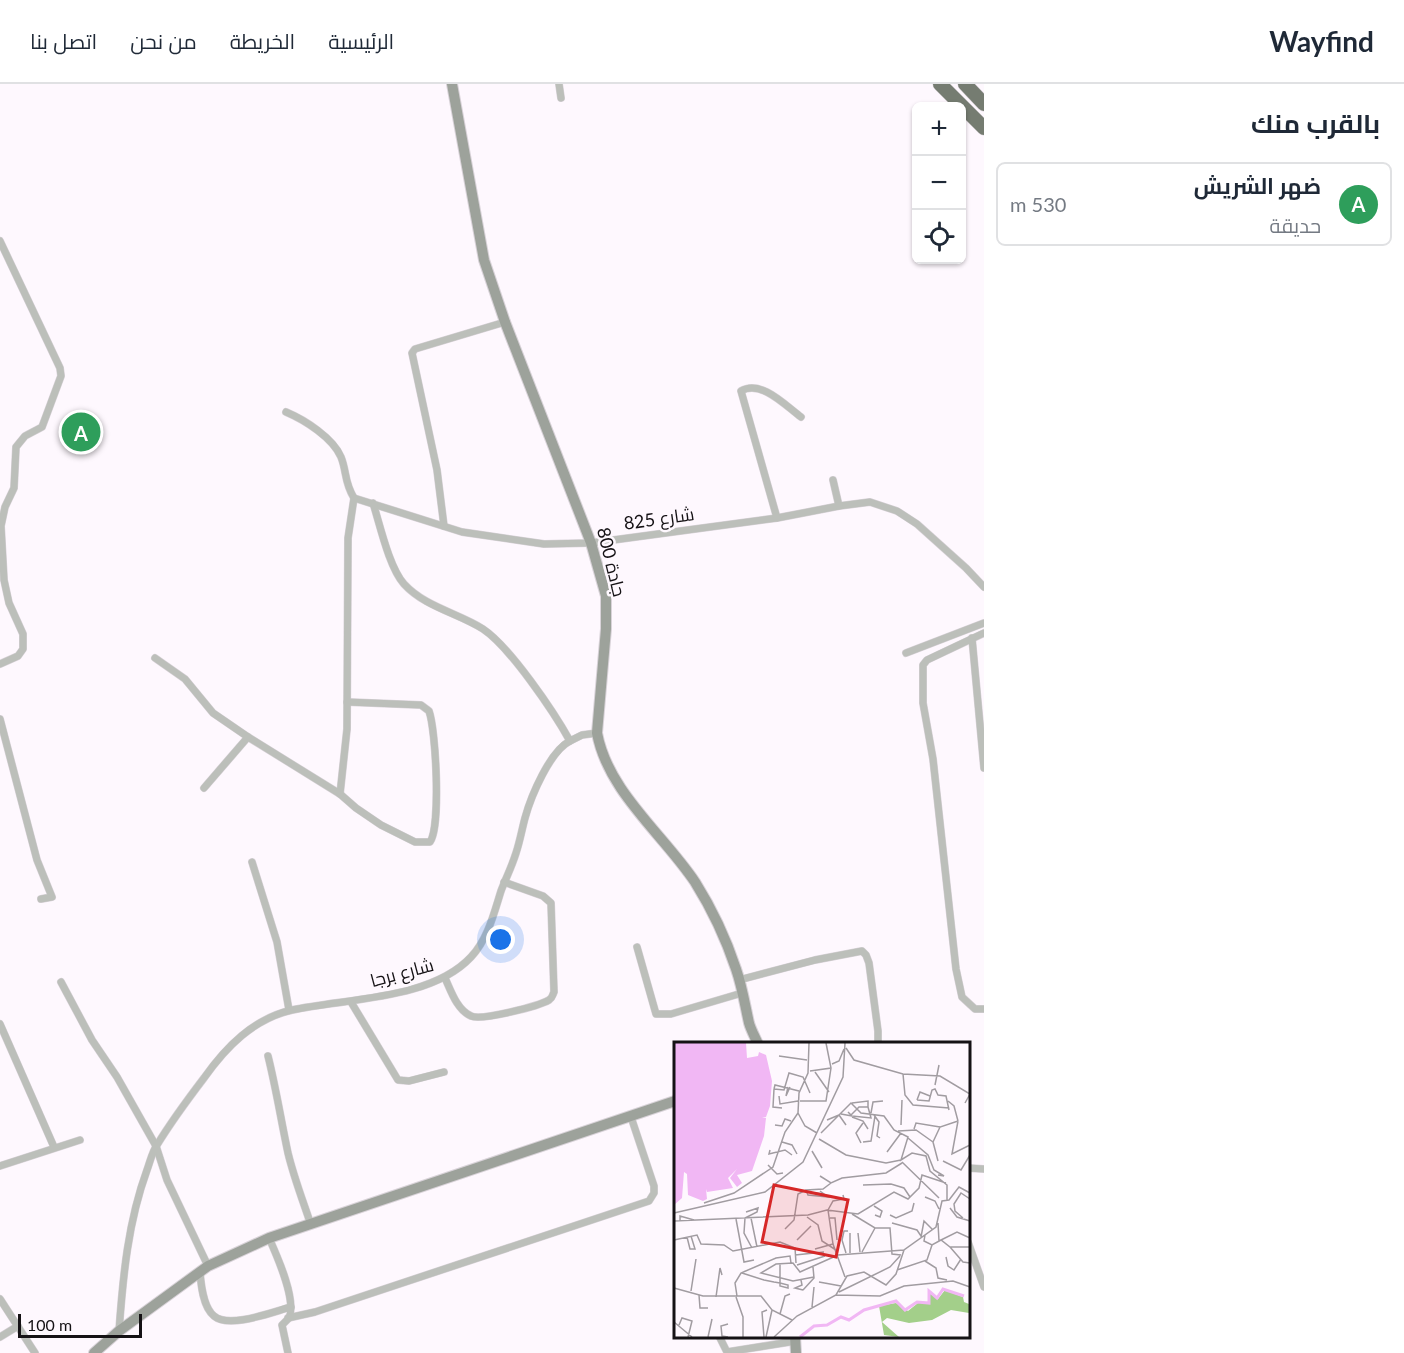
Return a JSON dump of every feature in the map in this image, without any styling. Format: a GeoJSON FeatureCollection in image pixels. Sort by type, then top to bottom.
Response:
{"type":"FeatureCollection","features":[{"type":"Feature","properties":{"kind":"highway"},"geometry":{"type":"LineString","coordinates":[[939,84],[984,128]]}},
{"type":"Feature","properties":{"kind":"highway"},"geometry":{"type":"LineString","coordinates":[[965,84],[984,104]]}},
{"type":"Feature","properties":{"kind":"main road","name":"جادة 800"},"geometry":{"type":"LineString","coordinates":[[452,84],[483,260],[591,543],[606,596],[606,629],[597,733],[602,754],[627,795],[677,857],[706,901],[725,941],[739,980],[750,1026]]}},
{"type":"Feature","properties":{"kind":"main road"},"geometry":{"type":"LineString","coordinates":[[750,1026],[750,1042]]}},
{"type":"Feature","properties":{"kind":"main road"},"geometry":{"type":"LineString","coordinates":[[750,1026],[757,1042]]}},
{"type":"Feature","properties":{"kind":"main road"},"geometry":{"type":"LineString","coordinates":[[94,1353],[106,1348],[119,1330],[204,1269],[269,1238],[674,1101]]}},
{"type":"Feature","properties":{"kind":"street"},"geometry":{"type":"LineString","coordinates":[[559,84],[561,98]]}},
{"type":"Feature","properties":{"kind":"street"},"geometry":{"type":"LineString","coordinates":[[0,241],[58,364],[61,376],[42,427],[25,436],[16,447],[14,488],[3,514],[0,539],[9,603],[23,634],[23,644],[18,656],[0,664]]}},
{"type":"Feature","properties":{"kind":"street"},"geometry":{"type":"LineString","coordinates":[[444,526],[437,470],[412,353],[415,349],[505,322]]}},
{"type":"Feature","properties":{"kind":"street"},"geometry":{"type":"LineString","coordinates":[[777,518],[741,391],[750,388],[761,389],[801,417]]}},
{"type":"Feature","properties":{"kind":"street"},"geometry":{"type":"LineString","coordinates":[[286,412],[316,431],[337,451],[348,488],[354,498],[348,538],[347,702],[340,794]]}},
{"type":"Feature","properties":{"kind":"street"},"geometry":{"type":"LineString","coordinates":[[834,480],[839,506]]}},
{"type":"Feature","properties":{"kind":"street","name":"شارع 825"},"geometry":{"type":"LineString","coordinates":[[354,498],[462,532],[544,544],[591,543],[777,518],[870,502],[897,511],[917,524],[984,587]]}},
{"type":"Feature","properties":{"kind":"street"},"geometry":{"type":"LineString","coordinates":[[373,503],[390,557],[403,583],[417,595],[483,630],[494,639],[507,652],[558,719],[570,741],[582,735],[597,733]]}},
{"type":"Feature","properties":{"kind":"street"},"geometry":{"type":"LineString","coordinates":[[906,653],[984,623]]}},
{"type":"Feature","properties":{"kind":"street"},"geometry":{"type":"LineString","coordinates":[[984,633],[936,654],[925,662],[923,672],[923,703],[933,759],[956,969],[962,997],[975,1009],[984,1009]]}},
{"type":"Feature","properties":{"kind":"street"},"geometry":{"type":"LineString","coordinates":[[972,638],[984,768]]}},
{"type":"Feature","properties":{"kind":"street"},"geometry":{"type":"LineString","coordinates":[[155,658],[185,679],[213,712],[248,737],[340,794],[369,817],[408,840],[428,842],[434,836],[436,814],[434,728],[429,711],[421,705],[347,702]]}},
{"type":"Feature","properties":{"kind":"street"},"geometry":{"type":"LineString","coordinates":[[0,719],[37,860],[52,897],[41,899]]}},
{"type":"Feature","properties":{"kind":"street"},"geometry":{"type":"LineString","coordinates":[[204,788],[248,737]]}},
{"type":"Feature","properties":{"kind":"street","name":"شارع برجا"},"geometry":{"type":"LineString","coordinates":[[119,1330],[122,1283],[135,1208],[156,1146],[213,1065],[243,1033],[261,1022],[289,1011],[351,1002],[445,978],[472,956],[482,942],[517,851],[526,815],[548,765],[558,750],[570,741]]}},
{"type":"Feature","properties":{"kind":"street"},"geometry":{"type":"LineString","coordinates":[[252,862],[277,942],[289,1011]]}},
{"type":"Feature","properties":{"kind":"street"},"geometry":{"type":"LineString","coordinates":[[445,978],[460,1007],[477,1018],[542,1003],[552,996],[554,992],[551,903],[543,896],[504,882]]}},
{"type":"Feature","properties":{"kind":"street"},"geometry":{"type":"LineString","coordinates":[[637,947],[656,1014],[671,1014],[742,993]]}},
{"type":"Feature","properties":{"kind":"street"},"geometry":{"type":"LineString","coordinates":[[739,980],[815,960],[862,951],[869,963],[878,1042]]}},
{"type":"Feature","properties":{"kind":"street"},"geometry":{"type":"LineString","coordinates":[[61,982],[92,1040],[117,1077],[156,1146],[167,1180],[204,1269],[202,1289],[209,1310],[214,1317],[233,1322],[291,1307]]}},
{"type":"Feature","properties":{"kind":"street"},"geometry":{"type":"LineString","coordinates":[[351,1002],[398,1080],[410,1081],[444,1072]]}},
{"type":"Feature","properties":{"kind":"street"},"geometry":{"type":"LineString","coordinates":[[0,1024],[54,1148]]}},
{"type":"Feature","properties":{"kind":"street"},"geometry":{"type":"LineString","coordinates":[[268,1056],[296,1181],[311,1225]]}},
{"type":"Feature","properties":{"kind":"street"},"geometry":{"type":"LineString","coordinates":[[288,1318],[315,1312],[649,1201],[654,1193],[654,1186],[631,1117]]}},
{"type":"Feature","properties":{"kind":"street"},"geometry":{"type":"LineString","coordinates":[[0,1166],[80,1140]]}},
{"type":"Feature","properties":{"kind":"street"},"geometry":{"type":"LineString","coordinates":[[969,1168],[984,1169]]}},
{"type":"Feature","properties":{"kind":"street"},"geometry":{"type":"LineString","coordinates":[[269,1238],[285,1280],[291,1307],[288,1318],[282,1325],[288,1353]]}},
{"type":"Feature","properties":{"kind":"street"},"geometry":{"type":"LineString","coordinates":[[969,1245],[984,1287]]}},
{"type":"Feature","properties":{"kind":"street"},"geometry":{"type":"LineString","coordinates":[[0,1299],[35,1353]]}},
{"type":"Feature","properties":{"kind":"street"},"geometry":{"type":"LineString","coordinates":[[0,1337],[18,1326]]}},
{"type":"Feature","properties":{"kind":"street"},"geometry":{"type":"LineString","coordinates":[[720,1338],[727,1352],[795,1344]]}},
{"type":"Feature","properties":{"kind":"place","name":"ضهر الشريش"},"geometry":{"type":"Point","coordinates":[81,432]}}]}
